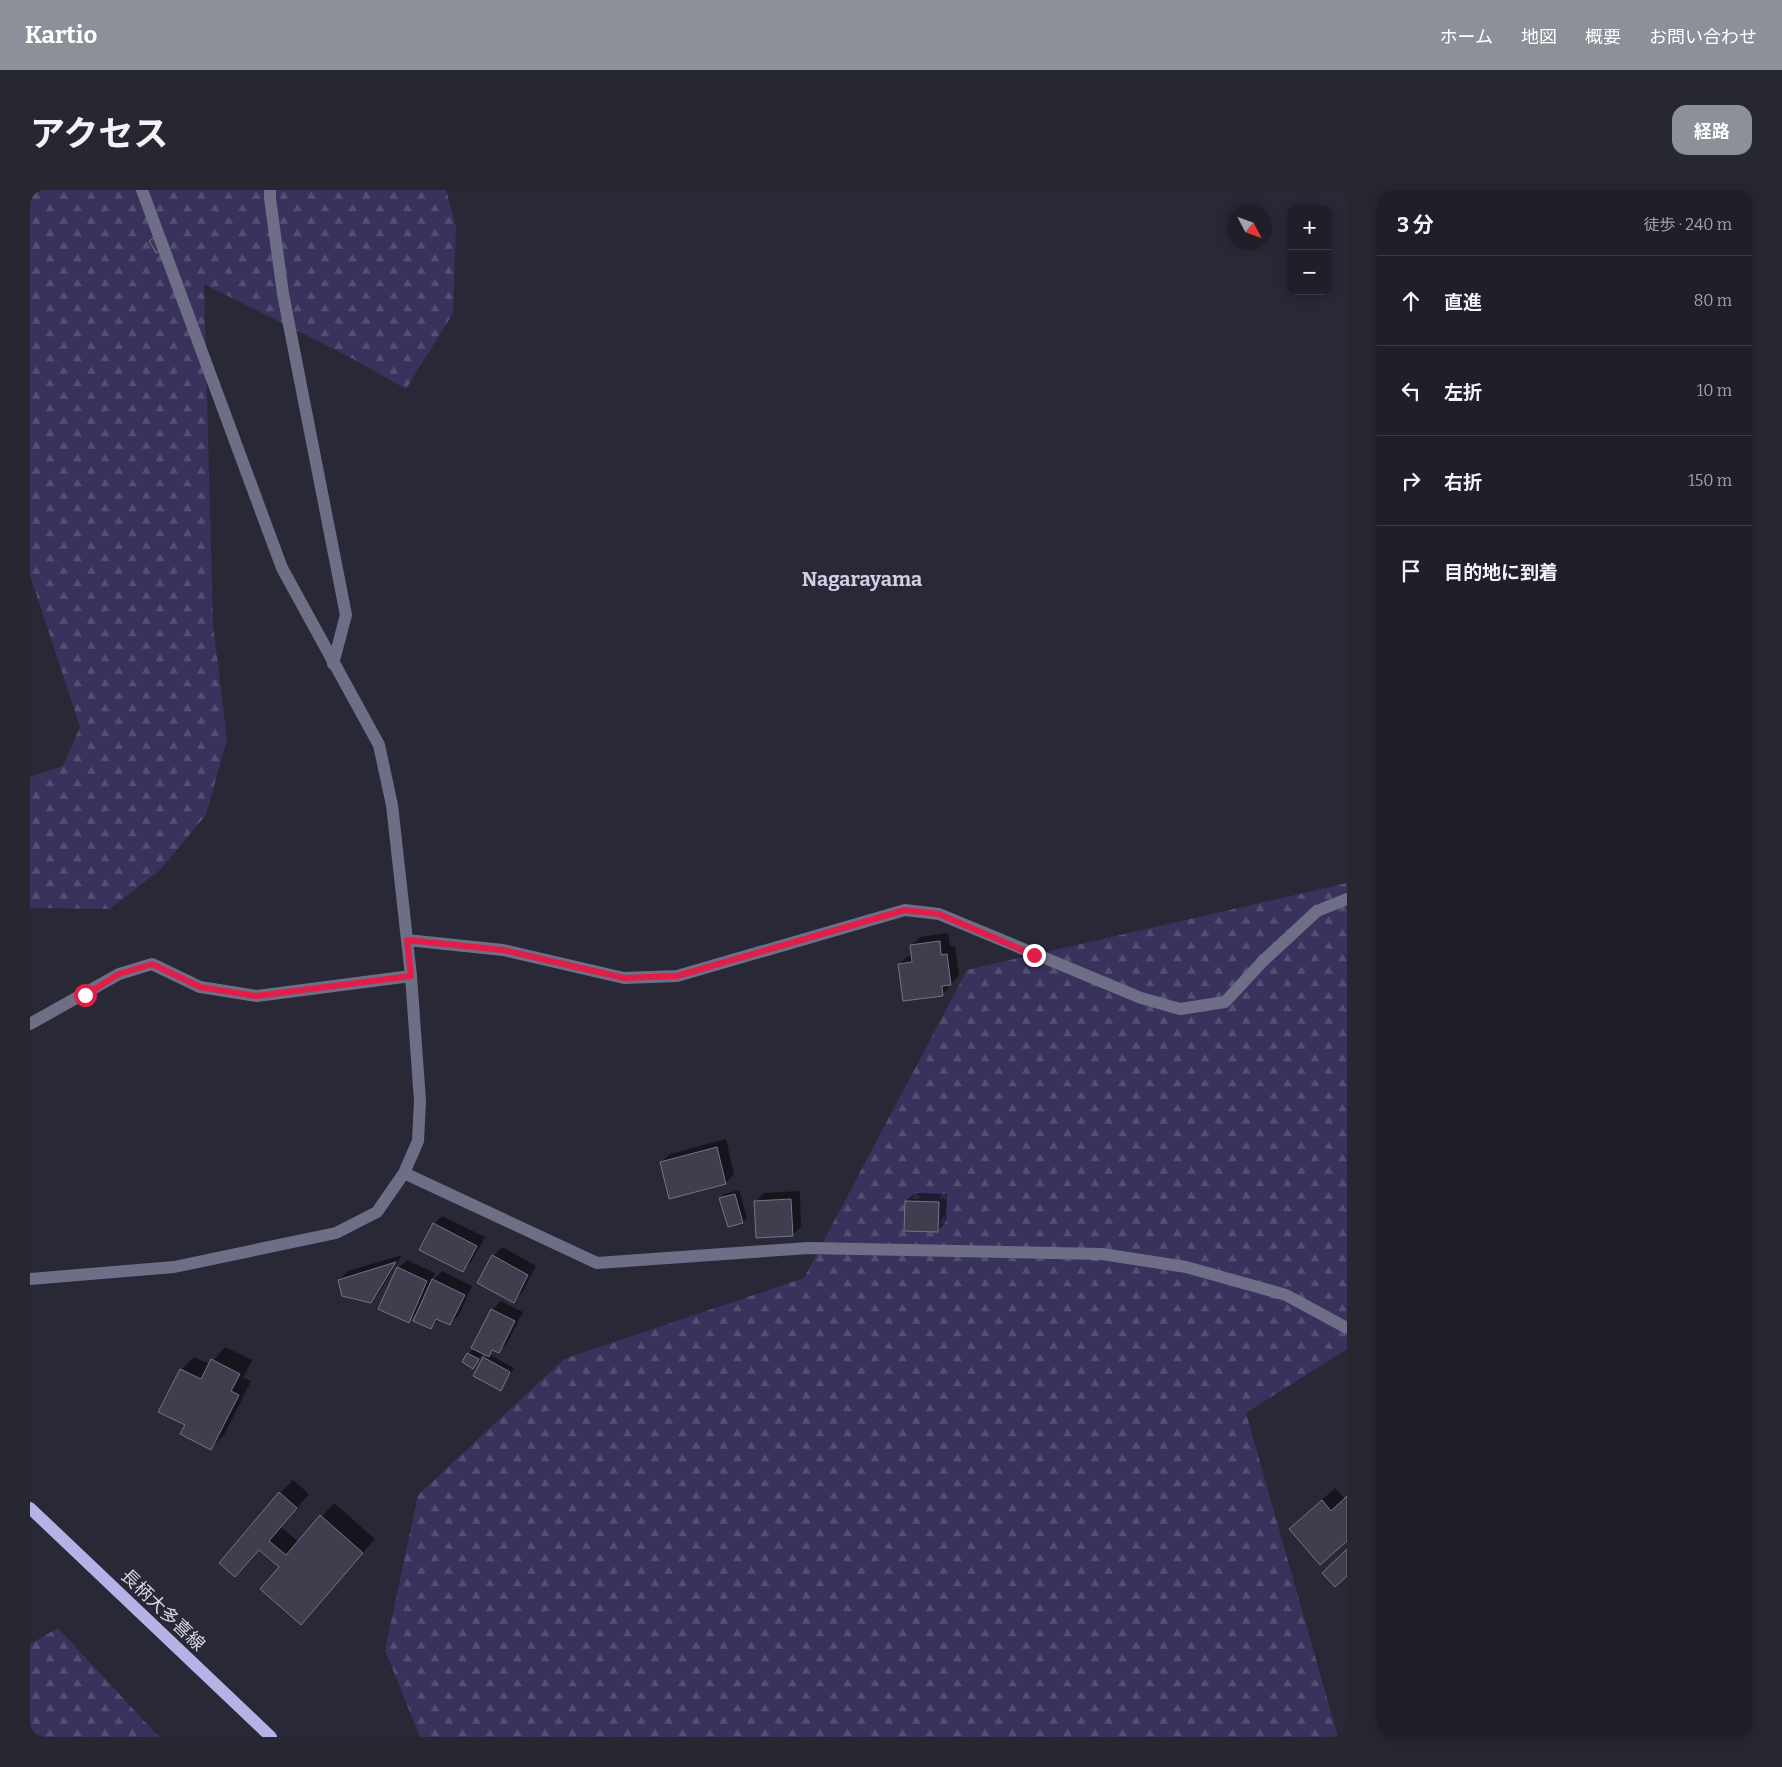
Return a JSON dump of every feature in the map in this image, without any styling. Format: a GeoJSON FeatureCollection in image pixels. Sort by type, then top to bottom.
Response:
{"type":"FeatureCollection","features":[{"type":"Feature","properties":{"kind":"main road","name":"長柄大多喜線"},"geometry":{"type":"LineString","coordinates":[[30,1508],[271,1737]]}},
{"type":"Feature","properties":{"kind":"street"},"geometry":{"type":"LineString","coordinates":[[30,1279],[174,1267],[336,1233],[377,1212],[404,1173],[418,1142],[420,1101],[411,976],[392,805],[379,745],[282,568],[142,190]]}},
{"type":"Feature","properties":{"kind":"street"},"geometry":{"type":"LineString","coordinates":[[270,190],[283,294],[346,615],[333,664]]}},
{"type":"Feature","properties":{"kind":"street"},"geometry":{"type":"LineString","coordinates":[[407,940],[503,950],[624,978],[677,976],[905,910],[939,914],[1141,998],[1180,1009],[1225,1002],[1263,961],[1317,911],[1347,899]]}},
{"type":"Feature","properties":{"kind":"street"},"geometry":{"type":"LineString","coordinates":[[30,1024],[119,974],[152,964],[200,987],[256,996],[411,976]]}},
{"type":"Feature","properties":{"kind":"street"},"geometry":{"type":"LineString","coordinates":[[404,1173],[598,1263],[808,1248],[1102,1254],[1186,1267],[1286,1296],[1347,1328]]}},
{"type":"Feature","properties":{"kind":"green space"},"geometry":{"type":"Polygon","coordinates":[[[30,190],[446,190],[456,227],[453,313],[406,389],[346,355],[204,284],[213,624],[227,739],[206,815],[160,870],[110,909],[30,908],[30,777],[63,766],[80,727],[30,575],[30,190]]]}},
{"type":"Feature","properties":{"kind":"green space"},"geometry":{"type":"Polygon","coordinates":[[[1347,883],[1347,1349],[1246,1413],[1338,1737],[420,1737],[385,1650],[418,1495],[564,1359],[804,1278],[967,970],[1347,883]]]}},
{"type":"Feature","properties":{"kind":"green space"},"geometry":{"type":"Polygon","coordinates":[[[58,1628],[159,1737],[30,1737],[30,1644],[58,1628]]]}},
{"type":"Feature","properties":{"kind":"building"},"geometry":{"type":"Polygon","coordinates":[[[155,237],[162,250],[156,253],[149,241],[155,237]]]}},
{"type":"Feature","properties":{"kind":"building"},"geometry":{"type":"Polygon","coordinates":[[[940,941],[941,955],[947,954],[951,985],[942,986],[943,996],[903,1001],[898,964],[912,962],[910,945],[940,941]]]}},
{"type":"Feature","properties":{"kind":"building"},"geometry":{"type":"Polygon","coordinates":[[[717,1147],[726,1184],[669,1199],[660,1162],[717,1147]]]}},
{"type":"Feature","properties":{"kind":"building"},"geometry":{"type":"Polygon","coordinates":[[[735,1194],[743,1223],[728,1227],[719,1198],[735,1194]]]}},
{"type":"Feature","properties":{"kind":"building"},"geometry":{"type":"Polygon","coordinates":[[[791,1199],[793,1236],[756,1238],[754,1201],[791,1199]]]}},
{"type":"Feature","properties":{"kind":"building"},"geometry":{"type":"Polygon","coordinates":[[[905,1201],[939,1202],[938,1232],[904,1231],[905,1201]]]}},
{"type":"Feature","properties":{"kind":"building"},"geometry":{"type":"Polygon","coordinates":[[[433,1223],[477,1246],[463,1272],[419,1250],[433,1223]]]}},
{"type":"Feature","properties":{"kind":"building"},"geometry":{"type":"Polygon","coordinates":[[[492,1255],[528,1275],[514,1303],[477,1283],[492,1255]]]}},
{"type":"Feature","properties":{"kind":"building"},"geometry":{"type":"Polygon","coordinates":[[[396,1262],[371,1303],[342,1296],[338,1280],[396,1262]]]}},
{"type":"Feature","properties":{"kind":"building"},"geometry":{"type":"Polygon","coordinates":[[[397,1267],[427,1281],[409,1323],[378,1309],[397,1267]]]}},
{"type":"Feature","properties":{"kind":"building"},"geometry":{"type":"Polygon","coordinates":[[[432,1279],[465,1295],[450,1325],[436,1319],[431,1329],[413,1321],[432,1279]]]}},
{"type":"Feature","properties":{"kind":"building"},"geometry":{"type":"Polygon","coordinates":[[[491,1309],[515,1321],[499,1353],[492,1350],[489,1357],[471,1348],[491,1309]]]}},
{"type":"Feature","properties":{"kind":"building"},"geometry":{"type":"Polygon","coordinates":[[[467,1353],[479,1359],[473,1369],[462,1362],[467,1353]]]}},
{"type":"Feature","properties":{"kind":"building"},"geometry":{"type":"Polygon","coordinates":[[[483,1357],[510,1372],[501,1391],[473,1376],[483,1357]]]}},
{"type":"Feature","properties":{"kind":"building"},"geometry":{"type":"Polygon","coordinates":[[[211,1359],[240,1374],[231,1391],[239,1395],[211,1450],[180,1434],[185,1425],[158,1412],[180,1369],[201,1379],[211,1359]]]}},
{"type":"Feature","properties":{"kind":"building"},"geometry":{"type":"Polygon","coordinates":[[[279,1492],[297,1508],[269,1541],[286,1555],[320,1515],[363,1553],[301,1625],[260,1589],[279,1567],[259,1550],[235,1577],[219,1563],[279,1492]]]}},
{"type":"Feature","properties":{"kind":"building"},"geometry":{"type":"Polygon","coordinates":[[[1347,1496],[1347,1541],[1320,1565],[1289,1529],[1322,1500],[1331,1511],[1347,1496]]]}},
{"type":"Feature","properties":{"kind":"building"},"geometry":{"type":"Polygon","coordinates":[[[1347,1549],[1347,1576],[1335,1587],[1322,1573],[1347,1549]]]}},
{"type":"Feature","properties":{"kind":"district","name":"Nagarayama"},"geometry":{"type":"Point","coordinates":[862,579]}},
{"type":"Feature","properties":{"kind":"route"},"geometry":{"type":"LineString","coordinates":[[85,995],[119,974],[152,964],[200,987],[256,996],[411,976],[407,940],[503,950],[624,978],[677,976],[905,910],[939,914],[1034,955]]}}]}
